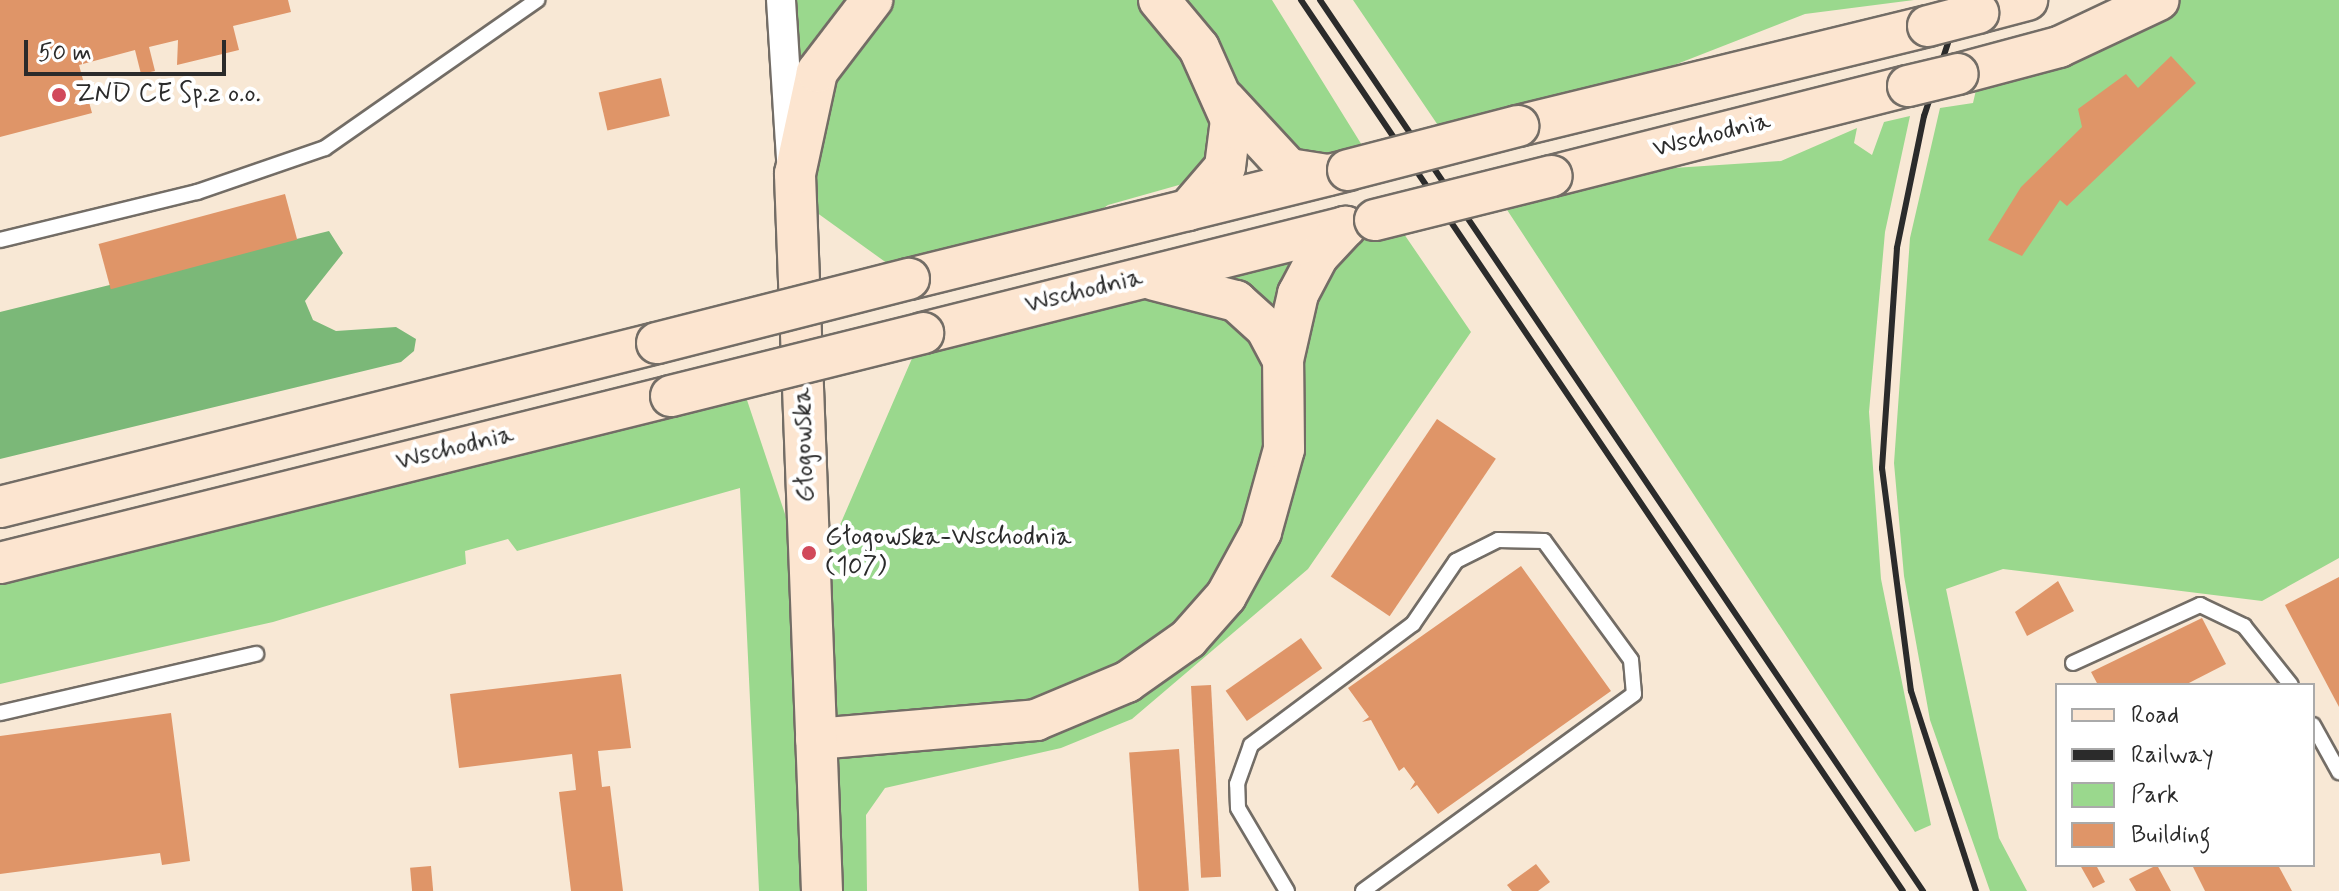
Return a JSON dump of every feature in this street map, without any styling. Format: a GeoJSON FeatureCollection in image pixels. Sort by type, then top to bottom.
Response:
{"type":"FeatureCollection","features":[{"type":"Feature","properties":{"kind":"street","name":"Głogowska"},"geometry":{"type":"LineString","coordinates":[[781,0],[795,197],[822,891]]}},
{"type":"Feature","properties":{"kind":"street"},"geometry":{"type":"LineString","coordinates":[[795,197],[810,91],[838,39],[872,0]]}},
{"type":"Feature","properties":{"kind":"street"},"geometry":{"type":"LineString","coordinates":[[1159,0],[1199,48],[1225,100],[1289,169],[1338,173]]}},
{"type":"Feature","properties":{"kind":"street","name":"Wschodnia"},"geometry":{"type":"LineString","coordinates":[[0,507],[2027,0]]}},
{"type":"Feature","properties":{"kind":"street","name":"Wschodnia"},"geometry":{"type":"LineString","coordinates":[[0,563],[1958,74],[2073,42],[2159,0]]}},
{"type":"Feature","properties":{"kind":"street"},"geometry":{"type":"LineString","coordinates":[[1188,210],[1217,180],[1230,151],[1225,100]]}},
{"type":"Feature","properties":{"kind":"street"},"geometry":{"type":"LineString","coordinates":[[816,739],[1036,720],[1127,682],[1188,639],[1237,579],[1268,514],[1286,435],[1283,360],[1302,283],[1360,224]]}},
{"type":"Feature","properties":{"kind":"street"},"geometry":{"type":"LineString","coordinates":[[1138,278],[1236,301],[1266,328],[1283,360]]}},
{"type":"Feature","properties":{"kind":"lane"},"geometry":{"type":"LineString","coordinates":[[0,240],[197,192],[325,148],[537,0]]}},
{"type":"Feature","properties":{"kind":"lane"},"geometry":{"type":"LineString","coordinates":[[1287,891],[1238,808],[1237,784],[1251,745],[1413,624],[1456,561],[1498,540],[1544,541],[1631,660],[1634,694],[1363,891]]}},
{"type":"Feature","properties":{"kind":"lane"},"geometry":{"type":"LineString","coordinates":[[2073,663],[2200,605],[2244,626],[2289,683]]}},
{"type":"Feature","properties":{"kind":"lane"},"geometry":{"type":"LineString","coordinates":[[0,713],[256,654]]}},
{"type":"Feature","properties":{"kind":"lane"},"geometry":{"type":"LineString","coordinates":[[2315,729],[2339,772]]}},
{"type":"Feature","properties":{"kind":"green space"},"geometry":{"type":"Polygon","coordinates":[[[781,0],[1272,0],[1373,163],[1348,170],[1228,134],[1186,183],[1108,205],[1062,236],[909,279],[795,197],[781,0]]]}},
{"type":"Feature","properties":{"kind":"green space"},"geometry":{"type":"Polygon","coordinates":[[[1353,0],[1914,0],[1805,14],[1518,126],[1450,143],[1353,0]]]}},
{"type":"Feature","properties":{"kind":"green space"},"geometry":{"type":"Polygon","coordinates":[[[2159,0],[2339,0],[2339,558],[2262,601],[2003,569],[1946,589],[1999,838],[2027,891],[1990,891],[1930,720],[1904,576],[1894,463],[1910,238],[1940,108],[1973,103],[1976,90],[2159,0]]]}},
{"type":"Feature","properties":{"kind":"green space"},"geometry":{"type":"Polygon","coordinates":[[[1910,116],[1885,232],[1869,412],[1881,579],[1931,825],[1915,832],[1494,190],[1552,176],[1781,161],[1857,128],[1854,143],[1872,155],[1884,122],[1910,116]]]}},
{"type":"Feature","properties":{"kind":"green space"},"geometry":{"type":"Polygon","coordinates":[[[1391,215],[1471,332],[1308,569],[1132,719],[1061,748],[885,788],[866,815],[867,891],[759,891],[740,488],[517,551],[508,539],[465,551],[466,564],[273,622],[0,684],[0,563],[740,379],[811,592],[923,333],[1391,215]]]}},
{"type":"Feature","properties":{"kind":"green space"},"geometry":{"type":"Polygon","coordinates":[[[329,231],[343,253],[305,301],[313,320],[336,331],[396,327],[416,339],[414,351],[401,362],[0,459],[0,312],[329,231]]]}},
{"type":"Feature","properties":{"kind":"building"},"geometry":{"type":"Polygon","coordinates":[[[0,0],[288,0],[291,12],[233,26],[239,50],[177,65],[178,40],[149,47],[155,71],[141,74],[135,50],[79,65],[92,113],[0,137],[0,0]]]}},
{"type":"Feature","properties":{"kind":"building"},"geometry":{"type":"Polygon","coordinates":[[[2171,56],[2196,83],[2067,206],[2060,200],[2022,256],[1988,240],[2021,187],[2082,127],[2078,109],[2126,74],[2138,88],[2171,56]]]}},
{"type":"Feature","properties":{"kind":"building"},"geometry":{"type":"Polygon","coordinates":[[[661,78],[670,116],[607,130],[599,92],[661,78]]]}},
{"type":"Feature","properties":{"kind":"building"},"geometry":{"type":"Polygon","coordinates":[[[285,194],[297,239],[111,289],[99,244],[285,194]]]}},
{"type":"Feature","properties":{"kind":"building"},"geometry":{"type":"Polygon","coordinates":[[[1437,419],[1496,459],[1390,616],[1331,577],[1437,419]]]}},
{"type":"Feature","properties":{"kind":"building"},"geometry":{"type":"Polygon","coordinates":[[[1521,566],[1611,691],[1438,814],[1417,785],[1410,790],[1415,782],[1404,767],[1399,771],[1371,720],[1362,722],[1369,717],[1348,688],[1521,566]]]}},
{"type":"Feature","properties":{"kind":"building"},"geometry":{"type":"Polygon","coordinates":[[[2339,577],[2339,707],[2285,605],[2339,577]]]}},
{"type":"Feature","properties":{"kind":"building"},"geometry":{"type":"Polygon","coordinates":[[[2058,581],[2074,611],[2027,636],[2015,612],[2058,581]]]}},
{"type":"Feature","properties":{"kind":"building"},"geometry":{"type":"Polygon","coordinates":[[[2202,618],[2226,664],[2189,683],[2097,683],[2091,672],[2202,618]]]}},
{"type":"Feature","properties":{"kind":"building"},"geometry":{"type":"Polygon","coordinates":[[[1301,638],[1322,668],[1247,721],[1226,691],[1301,638]]]}},
{"type":"Feature","properties":{"kind":"building"},"geometry":{"type":"Polygon","coordinates":[[[621,674],[631,748],[598,751],[602,787],[610,786],[623,891],[571,891],[559,792],[576,790],[572,754],[459,768],[450,694],[621,674]]]}},
{"type":"Feature","properties":{"kind":"building"},"geometry":{"type":"Polygon","coordinates":[[[1211,685],[1221,877],[1201,878],[1191,686],[1211,685]]]}},
{"type":"Feature","properties":{"kind":"building"},"geometry":{"type":"Polygon","coordinates":[[[171,713],[190,861],[162,865],[160,853],[0,874],[0,736],[171,713]]]}},
{"type":"Feature","properties":{"kind":"building"},"geometry":{"type":"Polygon","coordinates":[[[1179,749],[1189,891],[1139,891],[1129,752],[1179,749]]]}},
{"type":"Feature","properties":{"kind":"building"},"geometry":{"type":"Polygon","coordinates":[[[1536,864],[1550,882],[1538,891],[1512,891],[1507,885],[1536,864]]]}},
{"type":"Feature","properties":{"kind":"building"},"geometry":{"type":"Polygon","coordinates":[[[431,866],[433,891],[412,891],[410,868],[431,866]]]}},
{"type":"Feature","properties":{"kind":"building"},"geometry":{"type":"Polygon","coordinates":[[[2081,867],[2097,867],[2105,882],[2093,888],[2081,867]]]}},
{"type":"Feature","properties":{"kind":"building"},"geometry":{"type":"Polygon","coordinates":[[[2158,867],[2171,891],[2136,891],[2129,879],[2158,867]]]}},
{"type":"Feature","properties":{"kind":"building"},"geometry":{"type":"Polygon","coordinates":[[[2193,867],[2279,867],[2292,891],[2205,891],[2193,867]]]}},
{"type":"Feature","properties":{"kind":"railway"},"geometry":{"type":"LineString","coordinates":[[1301,0],[1903,891]]}},
{"type":"Feature","properties":{"kind":"railway"},"geometry":{"type":"LineString","coordinates":[[1320,0],[1923,891]]}},
{"type":"Feature","properties":{"kind":"railway"},"geometry":{"type":"LineString","coordinates":[[1962,0],[1924,116],[1897,248],[1882,468],[1911,691],[1976,891]]}},
{"type":"Feature","properties":{"kind":"place","name":"ZND CE Sp.z o.o."},"geometry":{"type":"Point","coordinates":[59,95]}},
{"type":"Feature","properties":{"kind":"place","name":"Głogowska-Wschodnia (107)"},"geometry":{"type":"Point","coordinates":[809,553]}}]}
